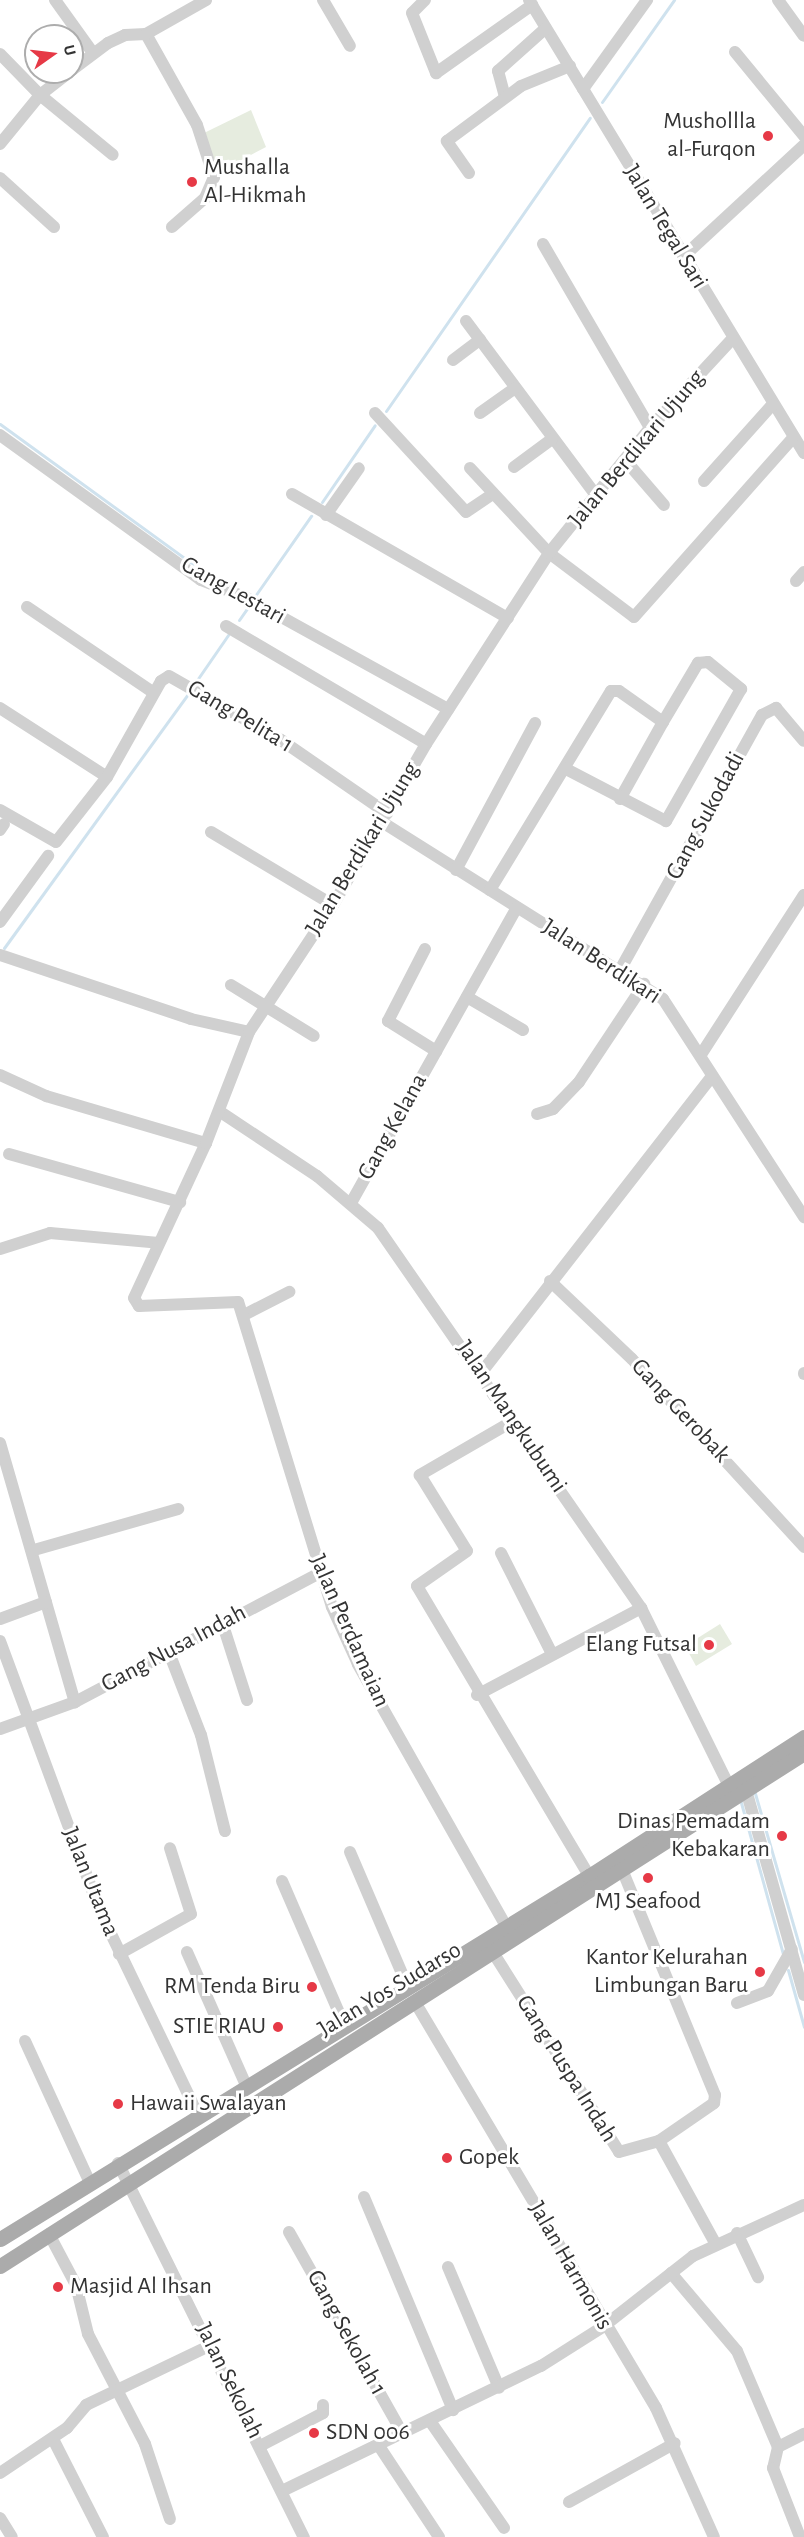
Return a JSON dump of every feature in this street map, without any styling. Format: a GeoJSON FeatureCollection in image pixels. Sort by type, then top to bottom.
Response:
{"type":"FeatureCollection","features":[{"type":"Feature","properties":{"kind":"main road","name":"Jalan Yos Sudarso"},"geometry":{"type":"LineString","coordinates":[[0,2239],[118,2163],[589,1876],[804,1737]]}},
{"type":"Feature","properties":{"kind":"main road","name":"Jalan Yos Sudarso"},"geometry":{"type":"LineString","coordinates":[[0,2266],[131,2179],[623,1872],[804,1753]]}},
{"type":"Feature","properties":{"kind":"main road"},"geometry":{"type":"LineString","coordinates":[[471,1946],[480,1962]]}},
{"type":"Feature","properties":{"kind":"street"},"geometry":{"type":"LineString","coordinates":[[55,0],[93,53]]}},
{"type":"Feature","properties":{"kind":"street"},"geometry":{"type":"LineString","coordinates":[[84,60],[125,34],[146,34],[206,0]]}},
{"type":"Feature","properties":{"kind":"street"},"geometry":{"type":"LineString","coordinates":[[323,0],[350,46]]}},
{"type":"Feature","properties":{"kind":"street"},"geometry":{"type":"LineString","coordinates":[[583,89],[647,0]]}},
{"type":"Feature","properties":{"kind":"street"},"geometry":{"type":"LineString","coordinates":[[778,0],[804,36]]}},
{"type":"Feature","properties":{"kind":"street"},"geometry":{"type":"LineString","coordinates":[[417,2],[412,13],[436,73],[531,2]]}},
{"type":"Feature","properties":{"kind":"street","name":"Jalan Tegal Sari"},"geometry":{"type":"LineString","coordinates":[[531,2],[732,339],[804,453]]}},
{"type":"Feature","properties":{"kind":"street"},"geometry":{"type":"LineString","coordinates":[[505,97],[498,71],[546,28]]}},
{"type":"Feature","properties":{"kind":"street"},"geometry":{"type":"LineString","coordinates":[[146,34],[197,125],[214,177],[205,198],[172,227]]}},
{"type":"Feature","properties":{"kind":"street"},"geometry":{"type":"LineString","coordinates":[[735,52],[804,136]]}},
{"type":"Feature","properties":{"kind":"street"},"geometry":{"type":"LineString","coordinates":[[0,54],[40,95],[113,155]]}},
{"type":"Feature","properties":{"kind":"street"},"geometry":{"type":"LineString","coordinates":[[469,173],[447,141],[505,97],[570,66]]}},
{"type":"Feature","properties":{"kind":"street"},"geometry":{"type":"LineString","coordinates":[[0,144],[40,95],[54,84]]}},
{"type":"Feature","properties":{"kind":"street"},"geometry":{"type":"LineString","coordinates":[[683,257],[804,145]]}},
{"type":"Feature","properties":{"kind":"street"},"geometry":{"type":"LineString","coordinates":[[0,178],[54,227]]}},
{"type":"Feature","properties":{"kind":"street"},"geometry":{"type":"LineString","coordinates":[[543,244],[650,428]]}},
{"type":"Feature","properties":{"kind":"street"},"geometry":{"type":"LineString","coordinates":[[466,321],[552,439],[596,494]]}},
{"type":"Feature","properties":{"kind":"street","name":"Jalan Berdikari Ujung"},"geometry":{"type":"LineString","coordinates":[[244,1315],[230,1298],[135,1305],[159,1243],[206,1143],[249,1032],[333,906],[426,744],[549,553],[596,494],[626,461],[650,428],[732,339]]}},
{"type":"Feature","properties":{"kind":"street"},"geometry":{"type":"LineString","coordinates":[[453,360],[480,340]]}},
{"type":"Feature","properties":{"kind":"street"},"geometry":{"type":"LineString","coordinates":[[480,413],[515,388]]}},
{"type":"Feature","properties":{"kind":"street"},"geometry":{"type":"LineString","coordinates":[[704,481],[772,405]]}},
{"type":"Feature","properties":{"kind":"street"},"geometry":{"type":"LineString","coordinates":[[375,412],[466,512],[493,494]]}},
{"type":"Feature","properties":{"kind":"street","name":"Gang Lestari"},"geometry":{"type":"LineString","coordinates":[[0,435],[201,580],[247,598],[448,709]]}},
{"type":"Feature","properties":{"kind":"street"},"geometry":{"type":"LineString","coordinates":[[470,468],[549,553],[634,617],[793,438]]}},
{"type":"Feature","properties":{"kind":"street"},"geometry":{"type":"LineString","coordinates":[[514,467],[552,439]]}},
{"type":"Feature","properties":{"kind":"street"},"geometry":{"type":"LineString","coordinates":[[626,461],[663,505]]}},
{"type":"Feature","properties":{"kind":"street"},"geometry":{"type":"LineString","coordinates":[[326,515],[359,468]]}},
{"type":"Feature","properties":{"kind":"street"},"geometry":{"type":"LineString","coordinates":[[292,494],[508,618]]}},
{"type":"Feature","properties":{"kind":"street"},"geometry":{"type":"LineString","coordinates":[[27,607],[154,693]]}},
{"type":"Feature","properties":{"kind":"street"},"geometry":{"type":"LineString","coordinates":[[226,626],[426,744]]}},
{"type":"Feature","properties":{"kind":"street"},"geometry":{"type":"LineString","coordinates":[[566,769],[660,822],[668,820],[741,689],[708,662],[698,663],[620,799]]}},
{"type":"Feature","properties":{"kind":"street","name":"Gang Pelita 1"},"geometry":{"type":"LineString","coordinates":[[0,810],[56,842],[107,777],[154,693],[165,678],[176,678],[385,818]]}},
{"type":"Feature","properties":{"kind":"street"},"geometry":{"type":"LineString","coordinates":[[490,890],[613,690],[663,722]]}},
{"type":"Feature","properties":{"kind":"street"},"geometry":{"type":"LineString","coordinates":[[0,708],[107,777]]}},
{"type":"Feature","properties":{"kind":"street","name":"Gang Sukodadi"},"geometry":{"type":"LineString","coordinates":[[620,970],[762,715],[776,708],[804,741]]}},
{"type":"Feature","properties":{"kind":"street"},"geometry":{"type":"LineString","coordinates":[[456,870],[536,723]]}},
{"type":"Feature","properties":{"kind":"street","name":"Jalan Berdikari"},"geometry":{"type":"LineString","coordinates":[[385,818],[456,870],[644,984],[663,999],[702,1053],[712,1077],[804,1217]]}},
{"type":"Feature","properties":{"kind":"street"},"geometry":{"type":"LineString","coordinates":[[211,832],[333,906]]}},
{"type":"Feature","properties":{"kind":"street"},"geometry":{"type":"LineString","coordinates":[[0,922],[48,856]]}},
{"type":"Feature","properties":{"kind":"street"},"geometry":{"type":"LineString","coordinates":[[702,1053],[804,895]]}},
{"type":"Feature","properties":{"kind":"street","name":"Gang Kelana"},"geometry":{"type":"LineString","coordinates":[[351,1203],[517,907]]}},
{"type":"Feature","properties":{"kind":"street","name":"Gang Kelana"},"geometry":{"type":"LineString","coordinates":[[425,949],[388,1022],[436,1051]]}},
{"type":"Feature","properties":{"kind":"street"},"geometry":{"type":"LineString","coordinates":[[0,955],[191,1019],[249,1032]]}},
{"type":"Feature","properties":{"kind":"street"},"geometry":{"type":"LineString","coordinates":[[537,1114],[553,1109],[579,1082],[644,984]]}},
{"type":"Feature","properties":{"kind":"street"},"geometry":{"type":"LineString","coordinates":[[231,985],[314,1035]]}},
{"type":"Feature","properties":{"kind":"street"},"geometry":{"type":"LineString","coordinates":[[467,997],[524,1030]]}},
{"type":"Feature","properties":{"kind":"street"},"geometry":{"type":"LineString","coordinates":[[0,1075],[46,1096],[206,1143]]}},
{"type":"Feature","properties":{"kind":"street"},"geometry":{"type":"LineString","coordinates":[[481,1373],[550,1281],[712,1077]]}},
{"type":"Feature","properties":{"kind":"street","name":"Jalan Mangkubumi"},"geometry":{"type":"LineString","coordinates":[[219,1111],[351,1203],[378,1228],[481,1373],[641,1608],[729,1786]]}},
{"type":"Feature","properties":{"kind":"street"},"geometry":{"type":"LineString","coordinates":[[9,1154],[180,1202]]}},
{"type":"Feature","properties":{"kind":"street"},"geometry":{"type":"LineString","coordinates":[[0,1249],[50,1233],[159,1243]]}},
{"type":"Feature","properties":{"kind":"street","name":"Gang Gerobak"},"geometry":{"type":"LineString","coordinates":[[550,1281],[632,1359],[804,1546]]}},
{"type":"Feature","properties":{"kind":"street"},"geometry":{"type":"LineString","coordinates":[[244,1315],[289,1292]]}},
{"type":"Feature","properties":{"kind":"street","name":"Jalan Perdamaian"},"geometry":{"type":"LineString","coordinates":[[244,1315],[318,1574],[358,1664],[506,1926]]}},
{"type":"Feature","properties":{"kind":"street"},"geometry":{"type":"LineString","coordinates":[[513,1420],[419,1477],[467,1551],[421,1579],[417,1587],[477,1695],[589,1876]]}},
{"type":"Feature","properties":{"kind":"street"},"geometry":{"type":"LineString","coordinates":[[0,1443],[34,1550],[46,1602],[75,1702]]}},
{"type":"Feature","properties":{"kind":"street"},"geometry":{"type":"LineString","coordinates":[[34,1550],[178,1509]]}},
{"type":"Feature","properties":{"kind":"street"},"geometry":{"type":"LineString","coordinates":[[501,1553],[551,1652]]}},
{"type":"Feature","properties":{"kind":"street","name":"Gang Nusa Indah"},"geometry":{"type":"LineString","coordinates":[[0,1730],[75,1702],[168,1650],[318,1574]]}},
{"type":"Feature","properties":{"kind":"street"},"geometry":{"type":"LineString","coordinates":[[0,1619],[46,1602]]}},
{"type":"Feature","properties":{"kind":"street"},"geometry":{"type":"LineString","coordinates":[[477,1695],[551,1652],[641,1608]]}},
{"type":"Feature","properties":{"kind":"street"},"geometry":{"type":"LineString","coordinates":[[222,1622],[247,1701]]}},
{"type":"Feature","properties":{"kind":"street","name":"Jalan Utama"},"geometry":{"type":"LineString","coordinates":[[0,1641],[119,1954],[198,2115]]}},
{"type":"Feature","properties":{"kind":"street"},"geometry":{"type":"LineString","coordinates":[[168,1650],[201,1735],[225,1831]]}},
{"type":"Feature","properties":{"kind":"street"},"geometry":{"type":"LineString","coordinates":[[746,1790],[804,1995]]}},
{"type":"Feature","properties":{"kind":"street"},"geometry":{"type":"LineString","coordinates":[[119,1954],[191,1914],[170,1848]]}},
{"type":"Feature","properties":{"kind":"street"},"geometry":{"type":"LineString","coordinates":[[350,1852],[407,1985]]}},
{"type":"Feature","properties":{"kind":"street","name":"Gang Puspa Indah"},"geometry":{"type":"LineString","coordinates":[[494,1954],[619,2152],[659,2141],[714,2103],[715,2095],[623,1872]]}},
{"type":"Feature","properties":{"kind":"street"},"geometry":{"type":"LineString","coordinates":[[282,1881],[344,2024]]}},
{"type":"Feature","properties":{"kind":"street"},"geometry":{"type":"LineString","coordinates":[[736,2003],[768,1991],[792,1949]]}},
{"type":"Feature","properties":{"kind":"street"},"geometry":{"type":"LineString","coordinates":[[187,1952],[246,2085]]}},
{"type":"Feature","properties":{"kind":"street","name":"Jalan Harmonis"},"geometry":{"type":"LineString","coordinates":[[415,2002],[675,2443],[714,2537]]}},
{"type":"Feature","properties":{"kind":"street"},"geometry":{"type":"LineString","coordinates":[[26,2041],[90,2183]]}},
{"type":"Feature","properties":{"kind":"street"},"geometry":{"type":"LineString","coordinates":[[659,2141],[715,2243]]}},
{"type":"Feature","properties":{"kind":"street","name":"Jalan Sekolah"},"geometry":{"type":"LineString","coordinates":[[118,2163],[131,2179],[304,2537]]}},
{"type":"Feature","properties":{"kind":"street"},"geometry":{"type":"LineString","coordinates":[[364,2197],[453,2410]]}},
{"type":"Feature","properties":{"kind":"street"},"geometry":{"type":"LineString","coordinates":[[282,2491],[499,2388],[604,2326],[671,2273],[715,2243],[804,2205]]}},
{"type":"Feature","properties":{"kind":"street","name":"Gang Sekolah 1"},"geometry":{"type":"LineString","coordinates":[[289,2232],[403,2434]]}},
{"type":"Feature","properties":{"kind":"street"},"geometry":{"type":"LineString","coordinates":[[737,2233],[758,2277]]}},
{"type":"Feature","properties":{"kind":"street"},"geometry":{"type":"LineString","coordinates":[[49,2234],[76,2286],[88,2334],[145,2444],[170,2519]]}},
{"type":"Feature","properties":{"kind":"street"},"geometry":{"type":"LineString","coordinates":[[448,2266],[499,2388]]}},
{"type":"Feature","properties":{"kind":"street"},"geometry":{"type":"LineString","coordinates":[[671,2273],[737,2351],[778,2447],[773,2468],[800,2537]]}},
{"type":"Feature","properties":{"kind":"street"},"geometry":{"type":"LineString","coordinates":[[0,2473],[53,2439],[86,2404],[211,2345]]}},
{"type":"Feature","properties":{"kind":"street"},"geometry":{"type":"LineString","coordinates":[[260,2446],[323,2414],[323,2405]]}},
{"type":"Feature","properties":{"kind":"street"},"geometry":{"type":"LineString","coordinates":[[430,2421],[504,2528]]}},
{"type":"Feature","properties":{"kind":"street"},"geometry":{"type":"LineString","coordinates":[[778,2447],[804,2434]]}},
{"type":"Feature","properties":{"kind":"street"},"geometry":{"type":"LineString","coordinates":[[53,2439],[103,2537]]}},
{"type":"Feature","properties":{"kind":"street"},"geometry":{"type":"LineString","coordinates":[[569,2502],[675,2443]]}},
{"type":"Feature","properties":{"kind":"street"},"geometry":{"type":"LineString","coordinates":[[379,2446],[439,2537]]}},
{"type":"Feature","properties":{"kind":"street"},"geometry":{"type":"LineString","coordinates":[[0,2518],[12,2537]]}},
{"type":"Feature","properties":{"kind":"shaded area"},"geometry":{"type":"Polygon","coordinates":[[[251,110],[266,147],[217,173],[204,133],[251,110]]]}},
{"type":"Feature","properties":{"kind":"shaded area","name":"Elang Futsal"},"geometry":{"type":"Polygon","coordinates":[[[720,1624],[732,1644],[696,1666],[685,1646],[720,1624]]]}},
{"type":"Feature","properties":{"kind":"waterway"},"geometry":{"type":"LineString","coordinates":[[602,102],[674,0]]}},
{"type":"Feature","properties":{"kind":"waterway"},"geometry":{"type":"LineString","coordinates":[[386,411],[590,118]]}},
{"type":"Feature","properties":{"kind":"waterway"},"geometry":{"type":"LineString","coordinates":[[0,424],[215,580]]}},
{"type":"Feature","properties":{"kind":"waterway"},"geometry":{"type":"LineString","coordinates":[[322,502],[375,425]]}},
{"type":"Feature","properties":{"kind":"waterway"},"geometry":{"type":"LineString","coordinates":[[255,596],[311,516]]}},
{"type":"Feature","properties":{"kind":"waterway"},"geometry":{"type":"LineString","coordinates":[[239,620],[248,607]]}},
{"type":"Feature","properties":{"kind":"waterway"},"geometry":{"type":"LineString","coordinates":[[197,680],[228,635]]}},
{"type":"Feature","properties":{"kind":"waterway"},"geometry":{"type":"LineString","coordinates":[[4,948],[187,695]]}},
{"type":"Feature","properties":{"kind":"waterway"},"geometry":{"type":"LineString","coordinates":[[754,1790],[804,1962]]}},
{"type":"Feature","properties":{"kind":"waterway"},"geometry":{"type":"LineString","coordinates":[[740,1799],[783,1954]]}},
{"type":"Feature","properties":{"kind":"waterway"},"geometry":{"type":"LineString","coordinates":[[788,1970],[804,2027]]}},
{"type":"Feature","properties":{"kind":"place","name":"Mushollla al-Furqon"},"geometry":{"type":"Point","coordinates":[768,136]}},
{"type":"Feature","properties":{"kind":"place","name":"Mushalla Al-Hikmah"},"geometry":{"type":"Point","coordinates":[192,182]}},
{"type":"Feature","properties":{"kind":"place","name":"Elang Futsal"},"geometry":{"type":"Point","coordinates":[709,1645]}},
{"type":"Feature","properties":{"kind":"place","name":"Dinas Pemadam Kebakaran"},"geometry":{"type":"Point","coordinates":[782,1836]}},
{"type":"Feature","properties":{"kind":"place","name":"MJ Seafood"},"geometry":{"type":"Point","coordinates":[648,1878]}},
{"type":"Feature","properties":{"kind":"place","name":"Kantor Kelurahan Limbungan Baru"},"geometry":{"type":"Point","coordinates":[760,1972]}},
{"type":"Feature","properties":{"kind":"place","name":"RM Tenda Biru"},"geometry":{"type":"Point","coordinates":[312,1987]}},
{"type":"Feature","properties":{"kind":"place","name":"STIE RIAU"},"geometry":{"type":"Point","coordinates":[278,2027]}},
{"type":"Feature","properties":{"kind":"place","name":"Hawaii Swalayan"},"geometry":{"type":"Point","coordinates":[118,2104]}},
{"type":"Feature","properties":{"kind":"place","name":"Gopek"},"geometry":{"type":"Point","coordinates":[447,2158]}},
{"type":"Feature","properties":{"kind":"place","name":"Masjid Al Ihsan"},"geometry":{"type":"Point","coordinates":[58,2287]}},
{"type":"Feature","properties":{"kind":"place","name":"SDN 006"},"geometry":{"type":"Point","coordinates":[314,2433]}}]}
